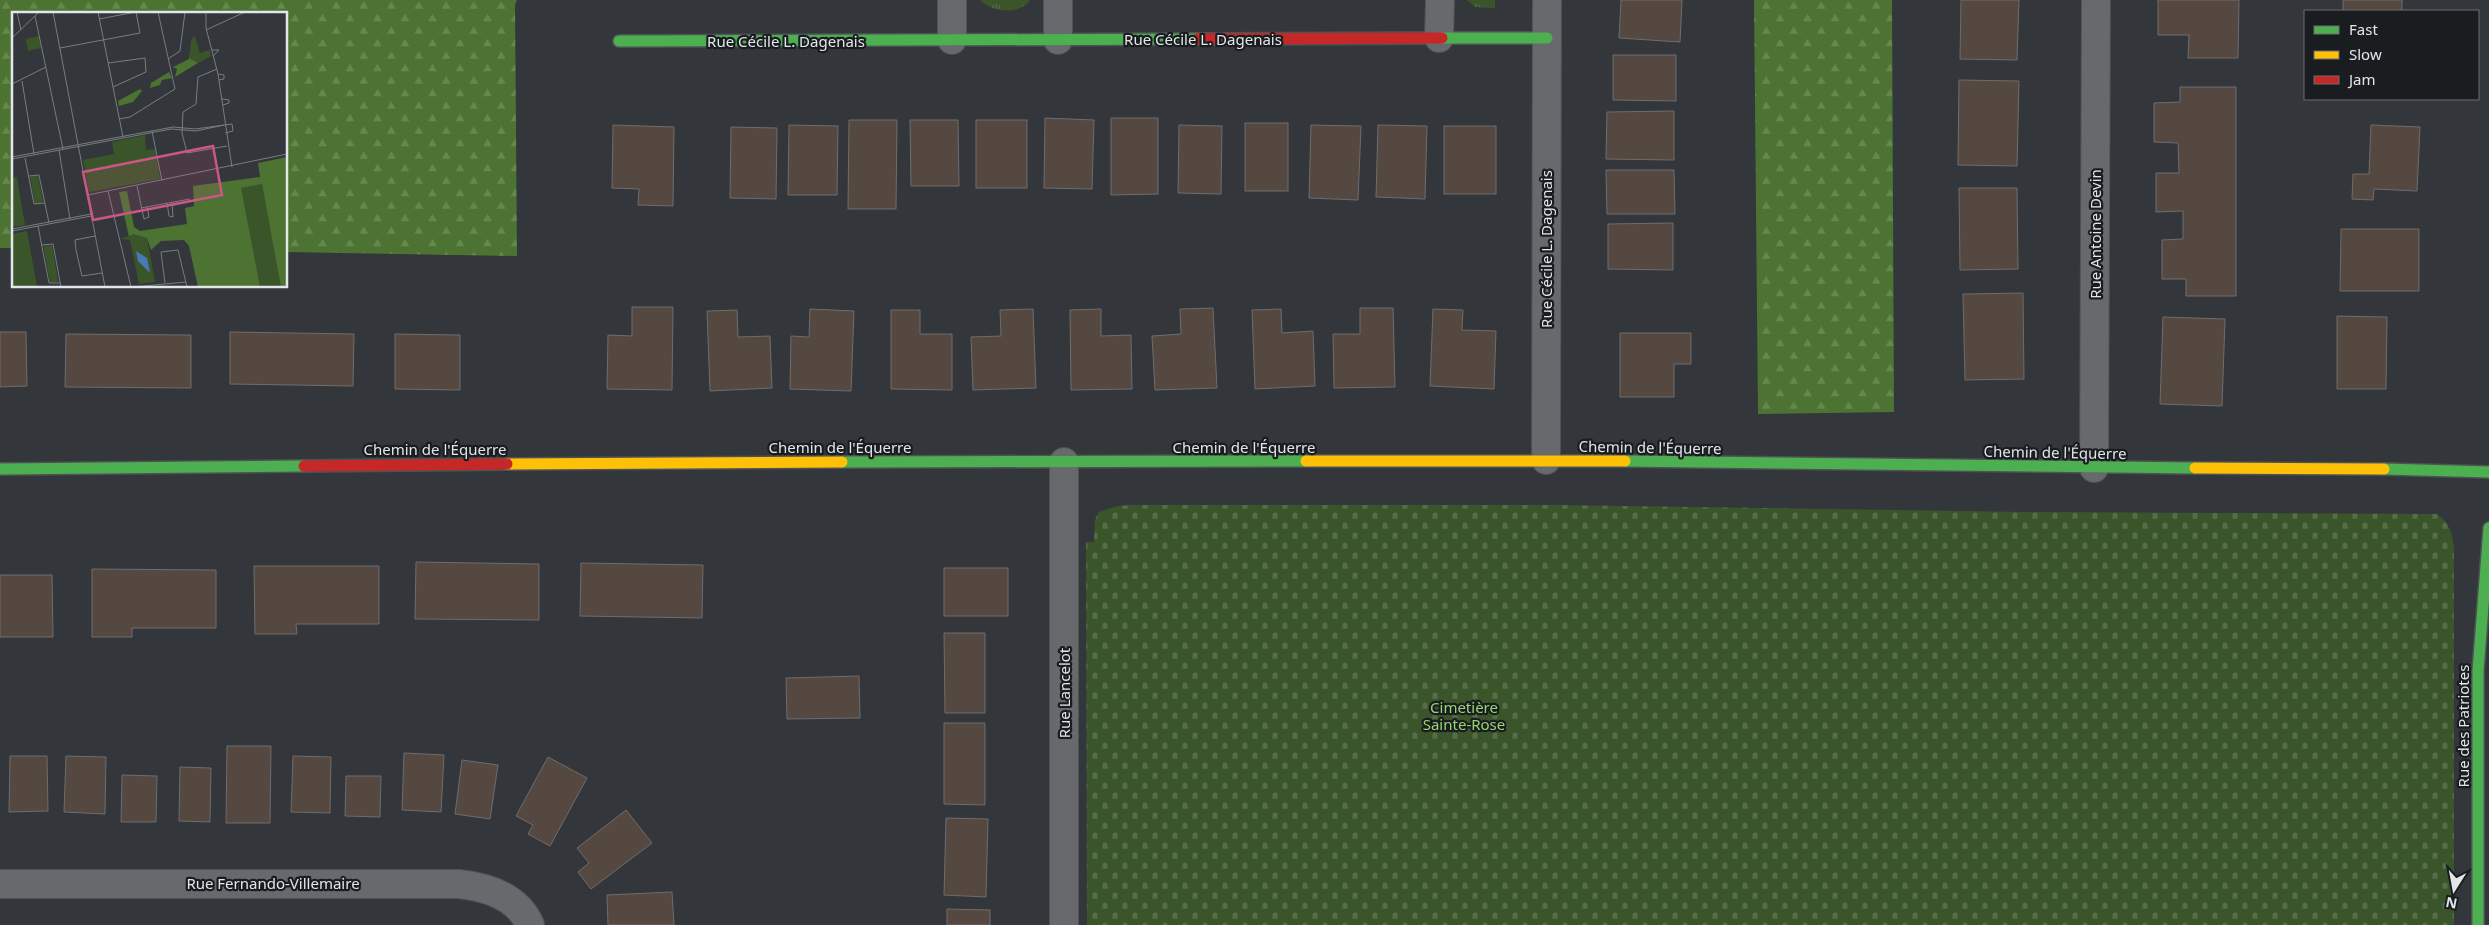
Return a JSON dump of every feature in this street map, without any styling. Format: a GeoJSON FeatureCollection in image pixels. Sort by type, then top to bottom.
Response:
{"type":"FeatureCollection","features":[{"type":"Feature","properties":{"kind":"street"},"geometry":{"type":"LineString","coordinates":[[952,0],[952,40]]}},
{"type":"Feature","properties":{"kind":"street"},"geometry":{"type":"LineString","coordinates":[[1058,0],[1058,40]]}},
{"type":"Feature","properties":{"kind":"street"},"geometry":{"type":"LineString","coordinates":[[1439,38],[1440,0]]}},
{"type":"Feature","properties":{"kind":"street","name":"Rue Cécile L. Dagenais"},"geometry":{"type":"LineString","coordinates":[[1546,460],[1547,0]]}},
{"type":"Feature","properties":{"kind":"street","name":"Rue Antoine Devin"},"geometry":{"type":"LineString","coordinates":[[2094,468],[2096,0]]}},
{"type":"Feature","properties":{"kind":"street","name":"Rue Cécile L. Dagenais"},"geometry":{"type":"LineString","coordinates":[[619,41],[1547,38]]}},
{"type":"Feature","properties":{"kind":"street","name":"Chemin de l'Équerre"},"geometry":{"type":"LineString","coordinates":[[0,468],[709,462],[1546,460],[2094,468],[2440,469],[2489,472]]}},
{"type":"Feature","properties":{"kind":"street","name":"Rue Lancelot"},"geometry":{"type":"LineString","coordinates":[[1064,462],[1064,925]]}},
{"type":"Feature","properties":{"kind":"street","name":"Rue des Patriotes"},"geometry":{"type":"LineString","coordinates":[[2478,925],[2478,671],[2489,528]]}},
{"type":"Feature","properties":{"kind":"street","name":"Rue Fernando-Villemaire"},"geometry":{"type":"LineString","coordinates":[[0,884],[459,884],[474,886],[499,894],[522,911],[530,925]]}},
{"type":"Feature","properties":{"kind":"green space"},"geometry":{"type":"Polygon","coordinates":[[[0,0],[517,0],[515,5],[517,256],[288,252],[288,12],[12,12],[12,248],[0,248],[0,0]]]}},
{"type":"Feature","properties":{"kind":"green space"},"geometry":{"type":"Polygon","coordinates":[[[980,0],[1030,0],[1019,8],[1005,10],[991,7],[980,0]]]}},
{"type":"Feature","properties":{"kind":"green space"},"geometry":{"type":"Polygon","coordinates":[[[1467,0],[1495,0],[1495,8],[1475,7],[1467,0]]]}},
{"type":"Feature","properties":{"kind":"green space"},"geometry":{"type":"Polygon","coordinates":[[[1754,0],[1892,0],[1894,412],[1758,414],[1754,0]]]}},
{"type":"Feature","properties":{"kind":"green space","name":"Cimetière Sainte-Rose"},"geometry":{"type":"Polygon","coordinates":[[[1558,505],[2026,512],[2437,514],[2445,521],[2450,530],[2454,551],[2454,925],[1087,925],[1086,542],[1094,542],[1095,520],[1099,512],[1117,506],[1558,505]]]}},
{"type":"Feature","properties":{"kind":"building"},"geometry":{"type":"Polygon","coordinates":[[[1621,0],[1682,0],[1680,42],[1619,38],[1621,0]]]}},
{"type":"Feature","properties":{"kind":"building"},"geometry":{"type":"Polygon","coordinates":[[[1961,0],[2019,0],[2017,60],[1960,59],[1961,0]]]}},
{"type":"Feature","properties":{"kind":"building"},"geometry":{"type":"Polygon","coordinates":[[[2158,0],[2239,0],[2238,58],[2188,58],[2189,35],[2158,35],[2158,0]]]}},
{"type":"Feature","properties":{"kind":"building"},"geometry":{"type":"Polygon","coordinates":[[[2343,0],[2402,0],[2402,10],[2343,10],[2343,0]]]}},
{"type":"Feature","properties":{"kind":"building"},"geometry":{"type":"Polygon","coordinates":[[[1613,55],[1676,55],[1676,101],[1613,100],[1613,55]]]}},
{"type":"Feature","properties":{"kind":"building"},"geometry":{"type":"Polygon","coordinates":[[[1959,80],[2019,81],[2017,166],[1958,165],[1959,80]]]}},
{"type":"Feature","properties":{"kind":"building"},"geometry":{"type":"Polygon","coordinates":[[[2180,87],[2236,87],[2236,296],[2186,296],[2186,279],[2162,279],[2162,240],[2183,239],[2183,211],[2156,212],[2156,173],[2179,173],[2178,143],[2154,142],[2154,103],[2180,102],[2180,87]]]}},
{"type":"Feature","properties":{"kind":"building"},"geometry":{"type":"Polygon","coordinates":[[[1674,111],[1674,160],[1606,159],[1607,112],[1674,111]]]}},
{"type":"Feature","properties":{"kind":"building"},"geometry":{"type":"Polygon","coordinates":[[[1045,118],[1094,120],[1092,189],[1044,188],[1045,118]]]}},
{"type":"Feature","properties":{"kind":"building"},"geometry":{"type":"Polygon","coordinates":[[[1111,118],[1158,118],[1158,194],[1111,195],[1111,118]]]}},
{"type":"Feature","properties":{"kind":"building"},"geometry":{"type":"Polygon","coordinates":[[[849,120],[897,120],[896,209],[848,209],[849,120]]]}},
{"type":"Feature","properties":{"kind":"building"},"geometry":{"type":"Polygon","coordinates":[[[910,120],[958,120],[959,186],[911,186],[910,120]]]}},
{"type":"Feature","properties":{"kind":"building"},"geometry":{"type":"Polygon","coordinates":[[[976,120],[1027,120],[1027,188],[976,188],[976,120]]]}},
{"type":"Feature","properties":{"kind":"building"},"geometry":{"type":"Polygon","coordinates":[[[1245,123],[1288,123],[1288,191],[1245,191],[1245,123]]]}},
{"type":"Feature","properties":{"kind":"building"},"geometry":{"type":"Polygon","coordinates":[[[613,125],[674,127],[673,206],[638,205],[639,189],[612,188],[613,125]]]}},
{"type":"Feature","properties":{"kind":"building"},"geometry":{"type":"Polygon","coordinates":[[[789,125],[838,126],[837,195],[788,195],[789,125]]]}},
{"type":"Feature","properties":{"kind":"building"},"geometry":{"type":"Polygon","coordinates":[[[1179,125],[1222,126],[1221,194],[1178,193],[1179,125]]]}},
{"type":"Feature","properties":{"kind":"building"},"geometry":{"type":"Polygon","coordinates":[[[1311,125],[1361,126],[1358,200],[1309,198],[1311,125]]]}},
{"type":"Feature","properties":{"kind":"building"},"geometry":{"type":"Polygon","coordinates":[[[1378,125],[1427,126],[1425,199],[1376,197],[1378,125]]]}},
{"type":"Feature","properties":{"kind":"building"},"geometry":{"type":"Polygon","coordinates":[[[2371,125],[2420,127],[2417,191],[2374,189],[2373,200],[2352,199],[2353,174],[2369,174],[2371,125]]]}},
{"type":"Feature","properties":{"kind":"building"},"geometry":{"type":"Polygon","coordinates":[[[1444,126],[1496,126],[1496,194],[1444,194],[1444,126]]]}},
{"type":"Feature","properties":{"kind":"building"},"geometry":{"type":"Polygon","coordinates":[[[731,127],[777,128],[776,199],[730,198],[731,127]]]}},
{"type":"Feature","properties":{"kind":"building"},"geometry":{"type":"Polygon","coordinates":[[[1606,170],[1674,170],[1675,214],[1607,214],[1606,170]]]}},
{"type":"Feature","properties":{"kind":"building"},"geometry":{"type":"Polygon","coordinates":[[[1959,188],[2017,188],[2018,269],[1960,270],[1959,188]]]}},
{"type":"Feature","properties":{"kind":"building"},"geometry":{"type":"Polygon","coordinates":[[[1673,223],[1673,270],[1608,269],[1608,224],[1673,223]]]}},
{"type":"Feature","properties":{"kind":"building"},"geometry":{"type":"Polygon","coordinates":[[[2341,229],[2419,229],[2419,291],[2340,291],[2341,229]]]}},
{"type":"Feature","properties":{"kind":"building"},"geometry":{"type":"Polygon","coordinates":[[[2023,293],[2024,379],[1965,380],[1963,294],[2023,293]]]}},
{"type":"Feature","properties":{"kind":"building"},"geometry":{"type":"Polygon","coordinates":[[[632,307],[673,307],[672,390],[607,389],[608,335],[632,336],[632,307]]]}},
{"type":"Feature","properties":{"kind":"building"},"geometry":{"type":"Polygon","coordinates":[[[1213,308],[1217,388],[1155,390],[1152,336],[1181,334],[1180,309],[1213,308]]]}},
{"type":"Feature","properties":{"kind":"building"},"geometry":{"type":"Polygon","coordinates":[[[1360,308],[1393,308],[1395,387],[1334,388],[1333,334],[1360,334],[1360,308]]]}},
{"type":"Feature","properties":{"kind":"building"},"geometry":{"type":"Polygon","coordinates":[[[810,309],[854,311],[851,391],[790,389],[791,336],[809,337],[810,309]]]}},
{"type":"Feature","properties":{"kind":"building"},"geometry":{"type":"Polygon","coordinates":[[[1033,309],[1036,388],[973,390],[971,337],[1001,336],[1000,310],[1033,309]]]}},
{"type":"Feature","properties":{"kind":"building"},"geometry":{"type":"Polygon","coordinates":[[[1101,309],[1101,336],[1131,335],[1132,389],[1071,390],[1070,310],[1101,309]]]}},
{"type":"Feature","properties":{"kind":"building"},"geometry":{"type":"Polygon","coordinates":[[[1281,309],[1282,333],[1313,331],[1315,386],[1255,389],[1252,310],[1281,309]]]}},
{"type":"Feature","properties":{"kind":"building"},"geometry":{"type":"Polygon","coordinates":[[[1433,309],[1463,310],[1462,330],[1496,331],[1494,389],[1430,386],[1433,309]]]}},
{"type":"Feature","properties":{"kind":"building"},"geometry":{"type":"Polygon","coordinates":[[[737,310],[738,337],[770,336],[772,388],[710,391],[707,311],[737,310]]]}},
{"type":"Feature","properties":{"kind":"building"},"geometry":{"type":"Polygon","coordinates":[[[891,310],[920,310],[920,334],[952,334],[952,390],[891,389],[891,310]]]}},
{"type":"Feature","properties":{"kind":"building"},"geometry":{"type":"Polygon","coordinates":[[[2337,316],[2387,317],[2386,389],[2337,389],[2337,316]]]}},
{"type":"Feature","properties":{"kind":"building"},"geometry":{"type":"Polygon","coordinates":[[[2163,317],[2225,319],[2222,406],[2160,404],[2163,317]]]}},
{"type":"Feature","properties":{"kind":"building"},"geometry":{"type":"Polygon","coordinates":[[[0,332],[26,332],[27,386],[0,387],[0,332]]]}},
{"type":"Feature","properties":{"kind":"building"},"geometry":{"type":"Polygon","coordinates":[[[230,332],[354,334],[353,386],[230,384],[230,332]]]}},
{"type":"Feature","properties":{"kind":"building"},"geometry":{"type":"Polygon","coordinates":[[[1620,333],[1691,333],[1691,364],[1674,364],[1674,397],[1620,397],[1620,333]]]}},
{"type":"Feature","properties":{"kind":"building"},"geometry":{"type":"Polygon","coordinates":[[[66,334],[191,335],[191,388],[65,387],[66,334]]]}},
{"type":"Feature","properties":{"kind":"building"},"geometry":{"type":"Polygon","coordinates":[[[395,334],[460,335],[460,390],[395,389],[395,334]]]}},
{"type":"Feature","properties":{"kind":"building"},"geometry":{"type":"Polygon","coordinates":[[[416,562],[539,564],[539,620],[415,619],[416,562]]]}},
{"type":"Feature","properties":{"kind":"building"},"geometry":{"type":"Polygon","coordinates":[[[581,563],[703,565],[702,618],[580,616],[581,563]]]}},
{"type":"Feature","properties":{"kind":"building"},"geometry":{"type":"Polygon","coordinates":[[[254,566],[379,566],[379,624],[296,624],[297,634],[255,634],[254,566]]]}},
{"type":"Feature","properties":{"kind":"building"},"geometry":{"type":"Polygon","coordinates":[[[944,568],[1008,568],[1008,616],[944,616],[944,568]]]}},
{"type":"Feature","properties":{"kind":"building"},"geometry":{"type":"Polygon","coordinates":[[[92,569],[216,570],[216,628],[132,628],[132,637],[92,637],[92,569]]]}},
{"type":"Feature","properties":{"kind":"building"},"geometry":{"type":"Polygon","coordinates":[[[0,575],[52,575],[53,637],[0,637],[0,575]]]}},
{"type":"Feature","properties":{"kind":"building"},"geometry":{"type":"Polygon","coordinates":[[[944,633],[985,633],[985,713],[945,713],[944,633]]]}},
{"type":"Feature","properties":{"kind":"building"},"geometry":{"type":"Polygon","coordinates":[[[859,676],[860,718],[787,719],[786,678],[859,676]]]}},
{"type":"Feature","properties":{"kind":"building"},"geometry":{"type":"Polygon","coordinates":[[[944,723],[985,723],[985,805],[944,804],[944,723]]]}},
{"type":"Feature","properties":{"kind":"building"},"geometry":{"type":"Polygon","coordinates":[[[227,746],[271,746],[270,823],[226,823],[227,746]]]}},
{"type":"Feature","properties":{"kind":"building"},"geometry":{"type":"Polygon","coordinates":[[[404,753],[444,755],[441,812],[402,810],[404,753]]]}},
{"type":"Feature","properties":{"kind":"building"},"geometry":{"type":"Polygon","coordinates":[[[10,756],[47,756],[48,811],[9,812],[10,756]]]}},
{"type":"Feature","properties":{"kind":"building"},"geometry":{"type":"Polygon","coordinates":[[[66,756],[106,757],[105,814],[64,812],[66,756]]]}},
{"type":"Feature","properties":{"kind":"building"},"geometry":{"type":"Polygon","coordinates":[[[293,756],[331,757],[330,813],[291,812],[293,756]]]}},
{"type":"Feature","properties":{"kind":"building"},"geometry":{"type":"Polygon","coordinates":[[[548,757],[587,778],[550,846],[528,834],[533,825],[516,816],[548,757]]]}},
{"type":"Feature","properties":{"kind":"building"},"geometry":{"type":"Polygon","coordinates":[[[462,760],[498,765],[490,819],[455,814],[462,760]]]}},
{"type":"Feature","properties":{"kind":"building"},"geometry":{"type":"Polygon","coordinates":[[[180,767],[211,768],[210,822],[179,821],[180,767]]]}},
{"type":"Feature","properties":{"kind":"building"},"geometry":{"type":"Polygon","coordinates":[[[122,775],[157,776],[156,822],[121,822],[122,775]]]}},
{"type":"Feature","properties":{"kind":"building"},"geometry":{"type":"Polygon","coordinates":[[[346,776],[381,776],[380,817],[345,816],[346,776]]]}},
{"type":"Feature","properties":{"kind":"building"},"geometry":{"type":"Polygon","coordinates":[[[626,810],[652,843],[591,889],[578,872],[589,863],[577,848],[626,810]]]}},
{"type":"Feature","properties":{"kind":"building"},"geometry":{"type":"Polygon","coordinates":[[[946,818],[988,819],[986,897],[944,895],[946,818]]]}},
{"type":"Feature","properties":{"kind":"building"},"geometry":{"type":"Polygon","coordinates":[[[672,892],[674,925],[608,925],[607,895],[672,892]]]}},
{"type":"Feature","properties":{"kind":"building"},"geometry":{"type":"Polygon","coordinates":[[[947,909],[990,910],[990,925],[947,925],[947,909]]]}},
{"type":"Feature","properties":{"kind":"traffic: fast"},"geometry":{"type":"LineString","coordinates":[[1442,38],[1547,38]]}},
{"type":"Feature","properties":{"kind":"traffic: fast"},"geometry":{"type":"LineString","coordinates":[[619,41],[1197,39]]}},
{"type":"Feature","properties":{"kind":"traffic: fast"},"geometry":{"type":"LineString","coordinates":[[842,462],[1306,461]]}},
{"type":"Feature","properties":{"kind":"traffic: fast"},"geometry":{"type":"LineString","coordinates":[[1625,461],[2195,468]]}},
{"type":"Feature","properties":{"kind":"traffic: fast"},"geometry":{"type":"LineString","coordinates":[[0,469],[304,466]]}},
{"type":"Feature","properties":{"kind":"traffic: fast"},"geometry":{"type":"LineString","coordinates":[[2384,469],[2489,472]]}},
{"type":"Feature","properties":{"kind":"traffic: fast"},"geometry":{"type":"LineString","coordinates":[[2478,925],[2478,671],[2489,528]]}},
{"type":"Feature","properties":{"kind":"traffic: slow"},"geometry":{"type":"LineString","coordinates":[[1306,461],[1625,461]]}},
{"type":"Feature","properties":{"kind":"traffic: slow"},"geometry":{"type":"LineString","coordinates":[[507,464],[842,462]]}},
{"type":"Feature","properties":{"kind":"traffic: slow"},"geometry":{"type":"LineString","coordinates":[[2195,468],[2384,469]]}},
{"type":"Feature","properties":{"kind":"traffic: jam"},"geometry":{"type":"LineString","coordinates":[[1197,39],[1442,38]]}},
{"type":"Feature","properties":{"kind":"traffic: jam"},"geometry":{"type":"LineString","coordinates":[[304,466],[507,464]]}}]}
